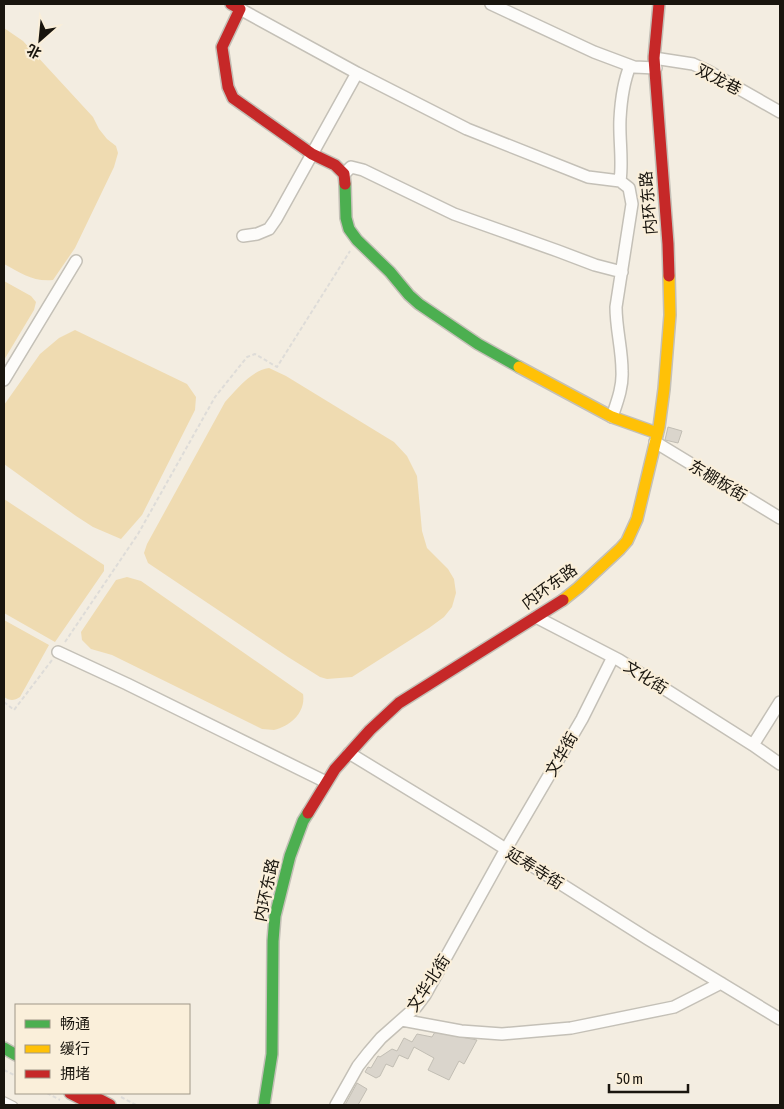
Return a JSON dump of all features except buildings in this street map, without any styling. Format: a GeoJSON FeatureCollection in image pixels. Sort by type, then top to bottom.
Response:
{"type":"FeatureCollection","features":[{"type":"Feature","properties":{"kind":"street","name":"双龙巷"},"geometry":{"type":"LineString","coordinates":[[491,4],[594,52],[630,66],[655,63],[693,64],[780,112]]}},
{"type":"Feature","properties":{"kind":"street","name":"内环东路"},"geometry":{"type":"LineString","coordinates":[[264,1105],[272,1054],[275,916],[288,864],[303,821],[334,769],[370,730],[399,703],[556,605],[578,588],[620,549],[632,532],[656,437],[664,389],[670,315],[668,244],[655,63],[659,4]]}},
{"type":"Feature","properties":{"kind":"street"},"geometry":{"type":"LineString","coordinates":[[612,418],[622,385],[622,358],[616,321],[616,307],[632,204],[629,188],[620,181],[588,177],[467,129],[357,73],[235,6],[222,46],[228,87],[233,98],[312,154],[335,165],[344,174],[346,218],[349,229],[357,240],[390,272],[408,295],[478,344],[612,418],[656,437]]}},
{"type":"Feature","properties":{"kind":"street"},"geometry":{"type":"LineString","coordinates":[[620,181],[622,167],[620,119],[624,82],[630,66]]}},
{"type":"Feature","properties":{"kind":"street"},"geometry":{"type":"LineString","coordinates":[[243,236],[257,234],[269,229],[276,219],[357,73]]}},
{"type":"Feature","properties":{"kind":"street"},"geometry":{"type":"LineString","coordinates":[[344,174],[351,168],[363,170],[454,214],[595,265],[622,272]]}},
{"type":"Feature","properties":{"kind":"street"},"geometry":{"type":"LineString","coordinates":[[4,380],[76,261]]}},
{"type":"Feature","properties":{"kind":"street","name":"东棚板街"},"geometry":{"type":"LineString","coordinates":[[656,437],[780,518]]}},
{"type":"Feature","properties":{"kind":"street","name":"文化街"},"geometry":{"type":"LineString","coordinates":[[536,617],[613,657],[780,764]]}},
{"type":"Feature","properties":{"kind":"street"},"geometry":{"type":"LineString","coordinates":[[58,652],[326,782]]}},
{"type":"Feature","properties":{"kind":"street","name":"文华街"},"geometry":{"type":"LineString","coordinates":[[506,849],[582,719],[613,657]]}},
{"type":"Feature","properties":{"kind":"street"},"geometry":{"type":"LineString","coordinates":[[753,745],[780,702]]}},
{"type":"Feature","properties":{"kind":"street","name":"延寿寺街"},"geometry":{"type":"LineString","coordinates":[[349,753],[780,1019]]}},
{"type":"Feature","properties":{"kind":"street","name":"文华北街"},"geometry":{"type":"LineString","coordinates":[[336,1105],[358,1066],[369,1052],[381,1038],[416,1007],[424,995],[506,849]]}},
{"type":"Feature","properties":{"kind":"street"},"geometry":{"type":"LineString","coordinates":[[402,1020],[461,1031],[502,1034],[571,1028],[674,1007],[721,983]]}},
{"type":"Feature","properties":{"kind":"street"},"geometry":{"type":"LineString","coordinates":[[4,1048],[15,1054]]}},
{"type":"Feature","properties":{"kind":"street"},"geometry":{"type":"LineString","coordinates":[[72,1094],[93,1105]]}},
{"type":"Feature","properties":{"kind":"street"},"geometry":{"type":"LineString","coordinates":[[89,1094],[110,1105]]}},
{"type":"Feature","properties":{"kind":"lane"},"geometry":{"type":"LineString","coordinates":[[4,1100],[12,1105]]}},
{"type":"Feature","properties":{"kind":"path"},"geometry":{"type":"LineString","coordinates":[[4,702],[14,710],[58,652],[138,534],[215,397],[247,357],[255,354],[277,367],[357,240]]}},
{"type":"Feature","properties":{"kind":"path"},"geometry":{"type":"LineString","coordinates":[[121,1097],[136,1105]]}},
{"type":"Feature","properties":{"kind":"shaded area"},"geometry":{"type":"Polygon","coordinates":[[[4,28],[23,41],[93,117],[99,129],[116,146],[118,153],[114,167],[75,248],[53,280],[39,280],[22,274],[4,264],[4,28]]]}},
{"type":"Feature","properties":{"kind":"shaded area"},"geometry":{"type":"Polygon","coordinates":[[[4,281],[31,296],[36,302],[34,310],[4,360],[4,281]]]}},
{"type":"Feature","properties":{"kind":"shaded area"},"geometry":{"type":"Polygon","coordinates":[[[75,330],[187,384],[196,397],[195,410],[142,515],[121,539],[93,527],[4,464],[4,405],[40,354],[59,338],[75,330]]]}},
{"type":"Feature","properties":{"kind":"shaded area"},"geometry":{"type":"Polygon","coordinates":[[[269,368],[286,376],[394,442],[407,456],[417,476],[422,531],[427,548],[448,569],[454,579],[456,593],[452,607],[444,617],[352,677],[327,679],[320,677],[148,563],[144,553],[147,544],[225,402],[239,386],[256,372],[269,368]]]}},
{"type":"Feature","properties":{"kind":"shaded area"},"geometry":{"type":"Polygon","coordinates":[[[4,499],[104,565],[104,571],[55,642],[4,613],[4,499]]]}},
{"type":"Feature","properties":{"kind":"shaded area"},"geometry":{"type":"Polygon","coordinates":[[[127,577],[141,581],[303,694],[302,707],[296,717],[280,728],[274,730],[262,729],[112,655],[91,649],[82,640],[81,632],[116,580],[127,577]]]}},
{"type":"Feature","properties":{"kind":"shaded area"},"geometry":{"type":"Polygon","coordinates":[[[4,620],[49,645],[20,697],[14,700],[4,697],[4,620]]]}},
{"type":"Feature","properties":{"kind":"traffic: fast"},"geometry":{"type":"LineString","coordinates":[[345,184],[346,218],[349,229],[409,295],[419,304],[478,344],[519,367]]}},
{"type":"Feature","properties":{"kind":"traffic: fast"},"geometry":{"type":"LineString","coordinates":[[264,1105],[272,1054],[275,916],[290,856],[303,821],[308,813]]}},
{"type":"Feature","properties":{"kind":"traffic: fast"},"geometry":{"type":"LineString","coordinates":[[4,1048],[15,1054]]}},
{"type":"Feature","properties":{"kind":"traffic: slow"},"geometry":{"type":"LineString","coordinates":[[563,600],[620,549],[627,541],[637,519],[659,427],[670,315],[669,276]]}},
{"type":"Feature","properties":{"kind":"traffic: slow"},"geometry":{"type":"LineString","coordinates":[[519,367],[612,417],[657,433]]}},
{"type":"Feature","properties":{"kind":"traffic: jam"},"geometry":{"type":"LineString","coordinates":[[231,4],[240,9],[222,47],[228,87],[233,98],[312,154],[335,165],[344,174],[345,184]]}},
{"type":"Feature","properties":{"kind":"traffic: jam"},"geometry":{"type":"LineString","coordinates":[[659,4],[654,58],[669,276]]}},
{"type":"Feature","properties":{"kind":"traffic: jam"},"geometry":{"type":"LineString","coordinates":[[308,813],[335,769],[370,730],[399,703],[563,600]]}},
{"type":"Feature","properties":{"kind":"traffic: jam"},"geometry":{"type":"LineString","coordinates":[[72,1094],[93,1105]]}},
{"type":"Feature","properties":{"kind":"traffic: jam"},"geometry":{"type":"LineString","coordinates":[[89,1094],[110,1105]]}}]}
